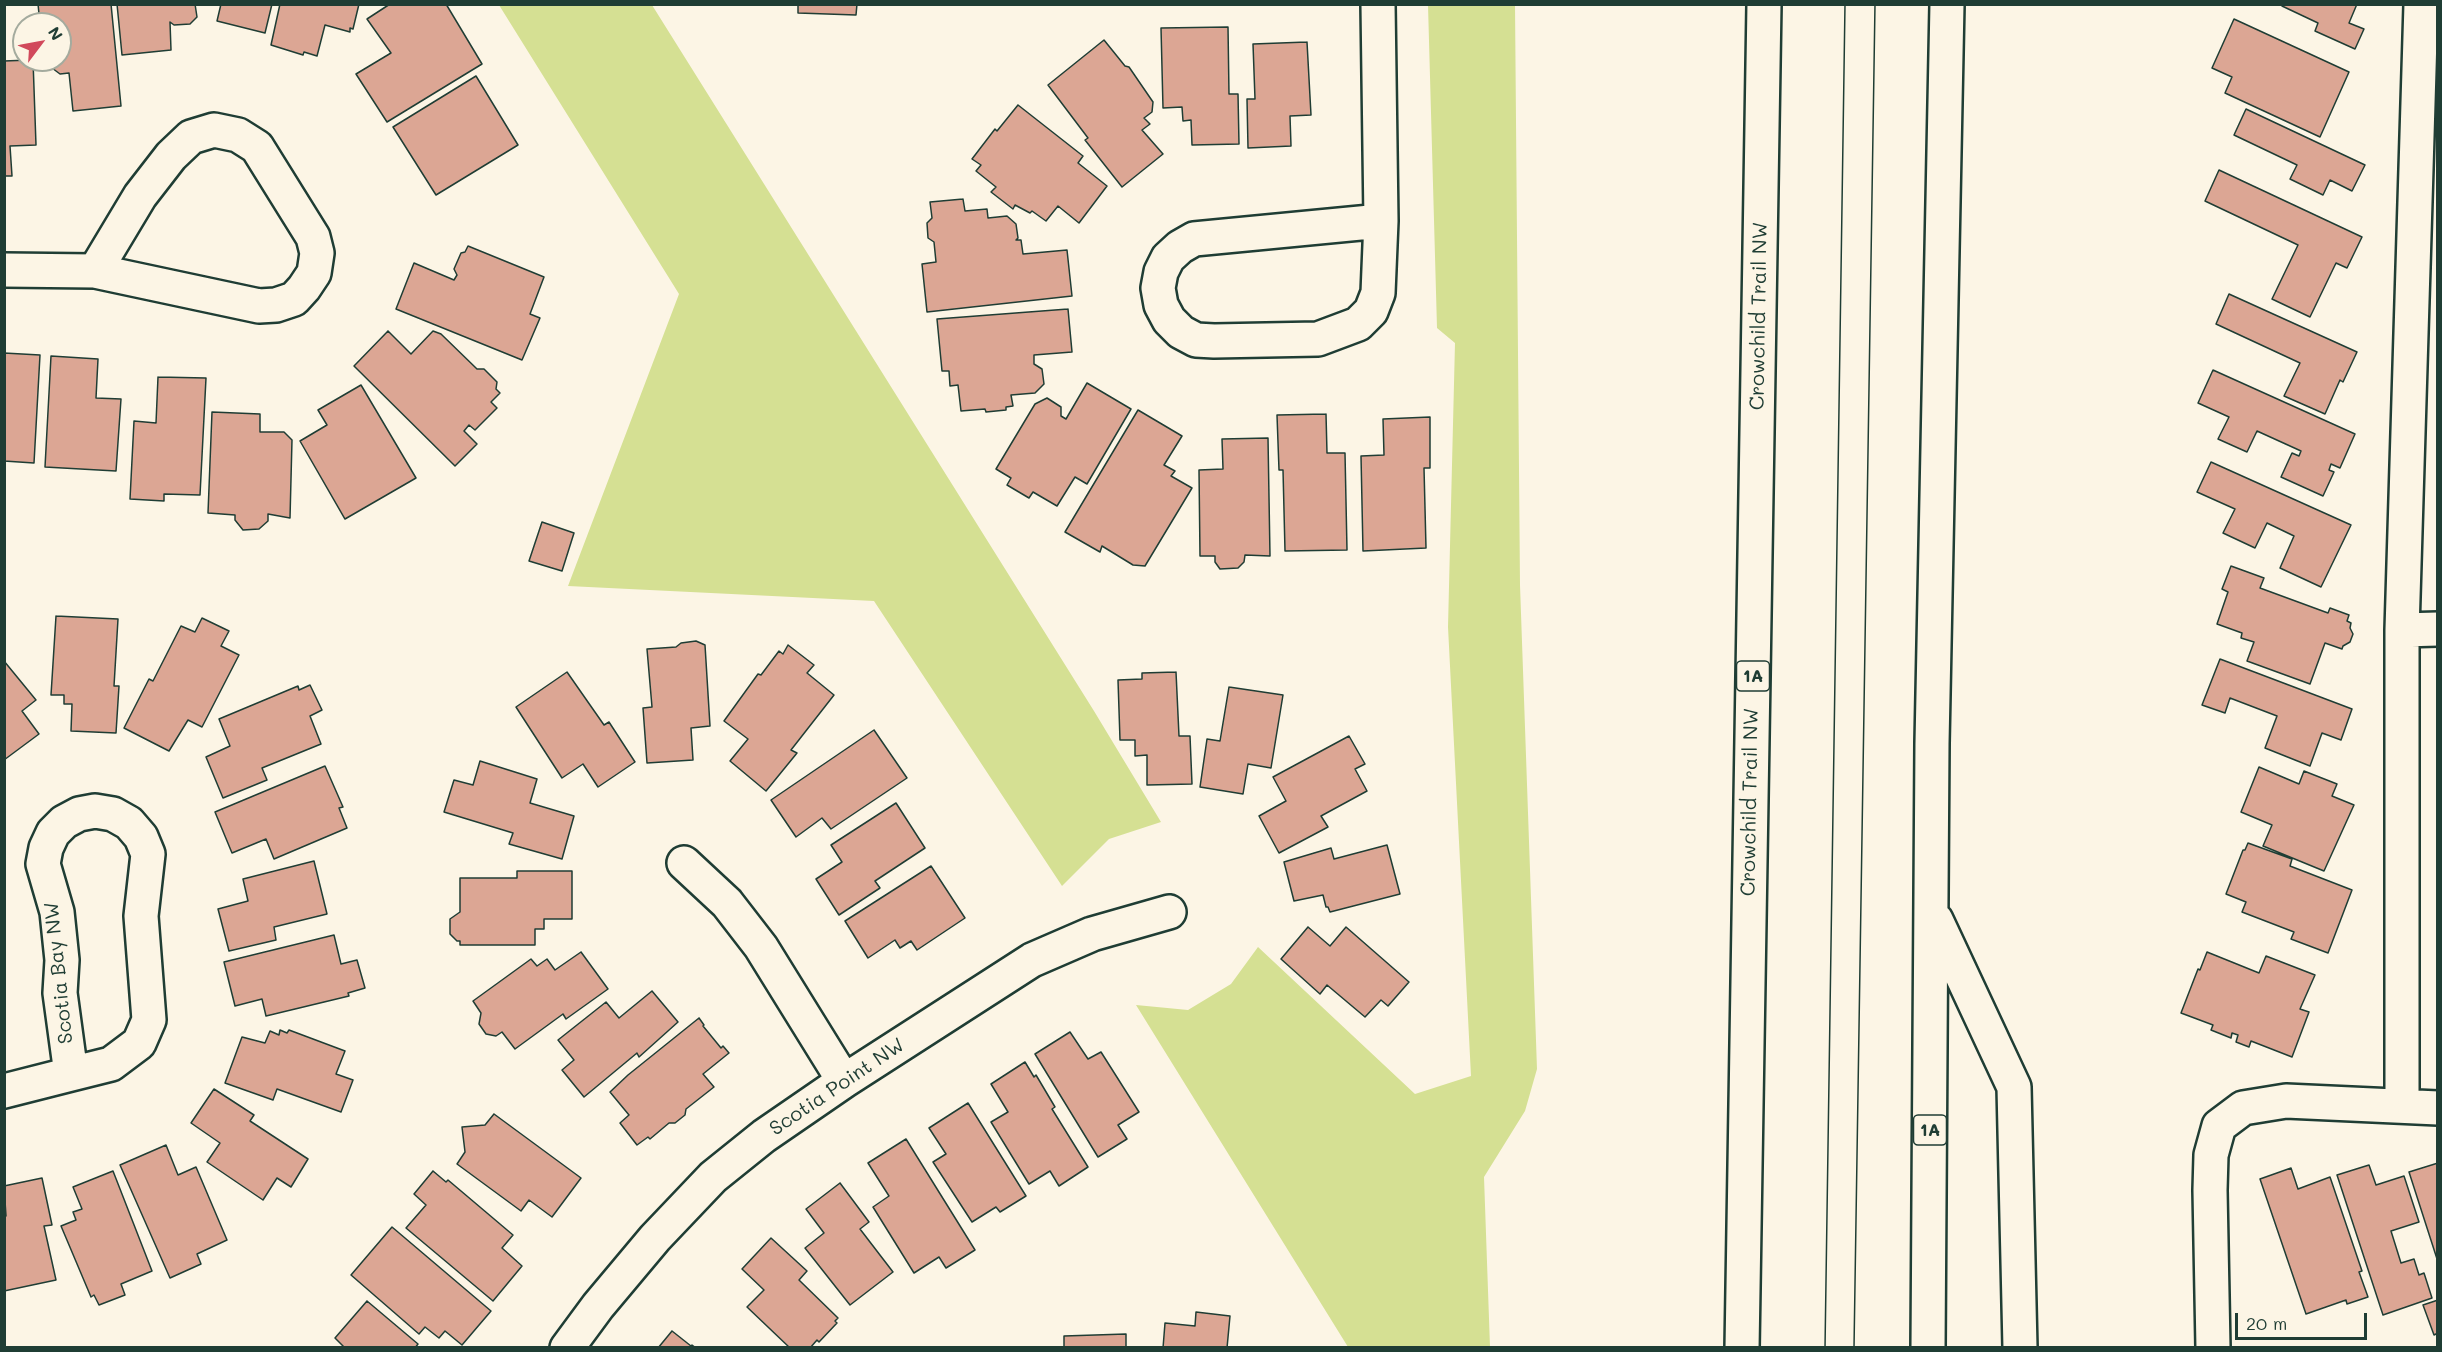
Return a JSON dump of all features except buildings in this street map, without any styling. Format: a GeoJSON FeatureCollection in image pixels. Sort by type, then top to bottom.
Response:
{"type":"FeatureCollection","features":[{"type":"Feature","properties":{"kind":"main road"},"geometry":{"type":"LineString","coordinates":[[1378,4],[1381,221],[1378,293],[1371,311],[1358,324],[1318,339],[1196,340],[1181,332],[1169,320],[1161,305],[1158,288],[1161,272],[1168,258],[1180,247],[1194,239],[1381,221]]}},
{"type":"Feature","properties":{"kind":"main road","name":"Crowchild Trail NW"},"geometry":{"type":"LineString","coordinates":[[1742,1347],[1764,4]]}},
{"type":"Feature","properties":{"kind":"main road","name":"1A"},"geometry":{"type":"LineString","coordinates":[[1928,1347],[1932,743],[1947,4]]}},
{"type":"Feature","properties":{"kind":"main road"},"geometry":{"type":"LineString","coordinates":[[2402,1106],[2402,630],[2421,4]]}},
{"type":"Feature","properties":{"kind":"main road"},"geometry":{"type":"LineString","coordinates":[[4,270],[94,271],[259,306],[276,306],[294,298],[304,288],[314,273],[317,253],[313,237],[257,147],[238,135],[214,130],[191,137],[171,156],[140,196],[94,271]]}},
{"type":"Feature","properties":{"kind":"main road"},"geometry":{"type":"LineString","coordinates":[[2402,630],[2438,629]]}},
{"type":"Feature","properties":{"kind":"main road","name":"Scotia Bay NW"},"geometry":{"type":"LineString","coordinates":[[4,1091],[111,1064],[139,1043],[149,1020],[141,916],[148,854],[141,837],[129,823],[113,814],[95,811],[79,814],[64,822],[53,833],[46,848],[43,864],[57,912],[62,960],[60,993],[70,1074]]}},
{"type":"Feature","properties":{"kind":"main road"},"geometry":{"type":"LineString","coordinates":[[684,863],[727,903],[761,947],[844,1081]]}},
{"type":"Feature","properties":{"kind":"main road","name":"Scotia Point NW"},"geometry":{"type":"LineString","coordinates":[[567,1347],[655,1238],[713,1177],[764,1136],[844,1081],[1032,960],[1092,934],[1169,912]]}},
{"type":"Feature","properties":{"kind":"main road"},"geometry":{"type":"LineString","coordinates":[[1932,912],[2014,1087],[2020,1347]]}},
{"type":"Feature","properties":{"kind":"main road"},"geometry":{"type":"LineString","coordinates":[[2214,1347],[2210,1190],[2211,1155],[2219,1126],[2243,1108],[2286,1101],[2438,1108]]}},
{"type":"Feature","properties":{"kind":"green space"},"geometry":{"type":"Polygon","coordinates":[[[499,5],[652,5],[1094,711],[1161,822],[1109,839],[1062,886],[874,601],[568,586],[679,294],[499,5]]]}},
{"type":"Feature","properties":{"kind":"green space"},"geometry":{"type":"Polygon","coordinates":[[[1428,5],[1515,5],[1520,585],[1537,1069],[1525,1111],[1484,1177],[1490,1347],[1348,1347],[1136,1005],[1188,1010],[1231,984],[1258,947],[1415,1094],[1471,1076],[1448,627],[1455,343],[1437,328],[1428,5]]]}},
{"type":"Feature","properties":{"kind":"tram line"},"geometry":{"type":"LineString","coordinates":[[1825,1348],[1845,4]]}},
{"type":"Feature","properties":{"kind":"tram line"},"geometry":{"type":"LineString","coordinates":[[1854,1348],[1875,4]]}}]}
